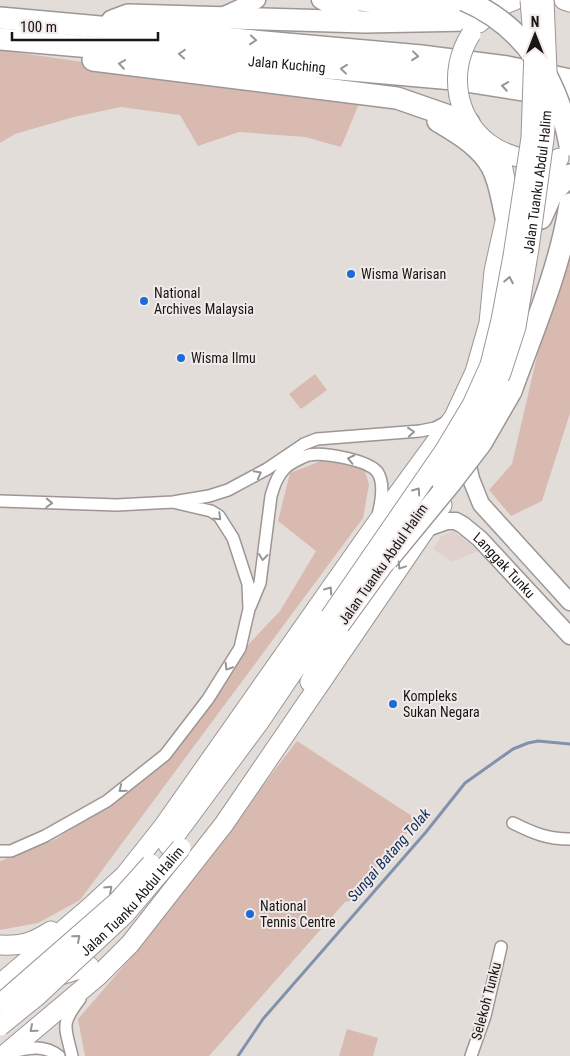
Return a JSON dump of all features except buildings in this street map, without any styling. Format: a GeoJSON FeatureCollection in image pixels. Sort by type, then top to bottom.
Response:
{"type":"FeatureCollection","features":[{"type":"Feature","properties":{"kind":"highway"},"geometry":{"type":"LineString","coordinates":[[100,26],[128,15],[222,16],[365,22],[433,21],[481,5],[529,48],[550,80],[558,101],[567,158],[540,218]]}},
{"type":"Feature","properties":{"kind":"highway","name":"Jalan Kuching"},"geometry":{"type":"LineString","coordinates":[[0,18],[421,56],[506,67],[570,80]]}},
{"type":"Feature","properties":{"kind":"highway"},"geometry":{"type":"LineString","coordinates":[[4,40],[63,56],[170,71],[397,98],[469,123]]}},
{"type":"Feature","properties":{"kind":"highway","name":"Jalan Kuching"},"geometry":{"type":"LineString","coordinates":[[4,40],[453,79],[542,93],[570,100]]}},
{"type":"Feature","properties":{"kind":"highway"},"geometry":{"type":"LineString","coordinates":[[397,98],[456,132],[476,148],[491,166],[499,186],[506,217]]}},
{"type":"Feature","properties":{"kind":"highway"},"geometry":{"type":"LineString","coordinates":[[387,560],[481,443],[511,391],[548,288],[566,227],[570,204]]}},
{"type":"Feature","properties":{"kind":"main road"},"geometry":{"type":"LineString","coordinates":[[515,0],[481,5],[481,21],[463,48],[459,64],[457,80],[463,110],[469,123],[484,139],[499,150],[525,159],[567,158]]}},
{"type":"Feature","properties":{"kind":"main road","name":"Jalan Tuanku Abdul Halim"},"geometry":{"type":"LineString","coordinates":[[0,1026],[37,996],[125,914],[335,625],[472,405],[490,365],[501,320],[531,138],[534,50],[530,0]]}},
{"type":"Feature","properties":{"kind":"main road","name":"Jalan Tuanku Abdul Halim"},"geometry":{"type":"LineString","coordinates":[[5,1005],[174,847],[189,816],[260,721],[387,560],[455,460],[479,419],[501,373],[516,327],[532,229],[548,95],[544,0]]}},
{"type":"Feature","properties":{"kind":"main road"},"geometry":{"type":"LineString","coordinates":[[564,0],[570,2]]}},
{"type":"Feature","properties":{"kind":"main road","name":"Jalan Tuanku Abdul Halim"},"geometry":{"type":"LineString","coordinates":[[499,150],[506,184],[506,217]]}},
{"type":"Feature","properties":{"kind":"main road","name":"Jalan Tuanku Abdul Halim"},"geometry":{"type":"LineString","coordinates":[[2,979],[88,909],[125,875],[163,827],[376,524],[454,417],[475,372],[490,323],[494,271],[510,201],[525,191],[531,191],[538,196],[540,218],[536,260],[525,318],[509,369],[468,466],[224,824],[158,909],[130,944],[94,971],[3,1056]]}},
{"type":"Feature","properties":{"kind":"main road"},"geometry":{"type":"LineString","coordinates":[[224,824],[234,802],[311,679],[335,625]]}},
{"type":"Feature","properties":{"kind":"main road"},"geometry":{"type":"LineString","coordinates":[[189,816],[301,630]]}},
{"type":"Feature","properties":{"kind":"main road"},"geometry":{"type":"LineString","coordinates":[[0,945],[16,946],[32,942],[88,909]]}},
{"type":"Feature","properties":{"kind":"main road"},"geometry":{"type":"LineString","coordinates":[[59,933],[51,944],[49,952],[48,961],[54,971],[70,974],[94,971]]}},
{"type":"Feature","properties":{"kind":"main road"},"geometry":{"type":"LineString","coordinates":[[5,1005],[41,1007],[94,971]]}},
{"type":"Feature","properties":{"kind":"main road"},"geometry":{"type":"LineString","coordinates":[[2,979],[15,995],[5,1005]]}},
{"type":"Feature","properties":{"kind":"main road"},"geometry":{"type":"LineString","coordinates":[[0,1042],[10,1033],[16,1016],[5,1005]]}},
{"type":"Feature","properties":{"kind":"street"},"geometry":{"type":"LineString","coordinates":[[222,16],[257,0]]}},
{"type":"Feature","properties":{"kind":"street"},"geometry":{"type":"LineString","coordinates":[[320,0],[365,22]]}},
{"type":"Feature","properties":{"kind":"street"},"geometry":{"type":"LineString","coordinates":[[343,0],[372,4],[481,5]]}},
{"type":"Feature","properties":{"kind":"street"},"geometry":{"type":"LineString","coordinates":[[0,501],[117,505],[173,502],[209,496],[228,490],[267,469],[304,444],[317,439],[420,432],[435,428],[454,417]]}},
{"type":"Feature","properties":{"kind":"street"},"geometry":{"type":"LineString","coordinates":[[0,851],[10,851],[45,836],[99,805],[165,755],[208,699],[240,648],[249,609],[260,583],[271,496],[275,484],[286,467],[309,455],[346,458],[367,464],[379,473],[382,493],[376,524]]}},
{"type":"Feature","properties":{"kind":"street","name":"Langgak Tunku"},"geometry":{"type":"LineString","coordinates":[[468,466],[481,504],[570,602]]}},
{"type":"Feature","properties":{"kind":"street"},"geometry":{"type":"LineString","coordinates":[[173,502],[211,511],[219,516],[233,538],[248,584],[249,609]]}},
{"type":"Feature","properties":{"kind":"street","name":"Langgak Tunku"},"geometry":{"type":"LineString","coordinates":[[427,528],[447,521],[456,521],[463,525],[480,539],[570,636]]}},
{"type":"Feature","properties":{"kind":"street"},"geometry":{"type":"LineString","coordinates":[[513,823],[534,834],[570,840]]}},
{"type":"Feature","properties":{"kind":"street","name":"Selekoh Tunku"},"geometry":{"type":"LineString","coordinates":[[471,1056],[485,1016],[501,947]]}},
{"type":"Feature","properties":{"kind":"street"},"geometry":{"type":"LineString","coordinates":[[72,1056],[66,1020],[94,971]]}},
{"type":"Feature","properties":{"kind":"street"},"geometry":{"type":"LineString","coordinates":[[3,1056],[33,1048],[44,1049],[59,1056]]}},
{"type":"Feature","properties":{"kind":"shaded area"},"geometry":{"type":"Polygon","coordinates":[[[0,50],[195,78],[361,99],[341,147],[305,137],[239,132],[198,146],[180,115],[121,107],[74,117],[15,134],[0,143],[0,50]]]}},
{"type":"Feature","properties":{"kind":"shaded area"},"geometry":{"type":"Polygon","coordinates":[[[570,253],[570,413],[542,501],[511,516],[489,490],[512,464],[540,343],[570,253]]]}},
{"type":"Feature","properties":{"kind":"shaded area"},"geometry":{"type":"Polygon","coordinates":[[[315,374],[327,390],[301,409],[289,394],[315,374]]]}},
{"type":"Feature","properties":{"kind":"shaded area"},"geometry":{"type":"Polygon","coordinates":[[[331,457],[363,464],[369,485],[363,518],[80,900],[38,923],[0,930],[0,861],[56,839],[141,782],[246,647],[280,611],[316,551],[278,521],[290,473],[331,457]]]}},
{"type":"Feature","properties":{"kind":"shaded area"},"geometry":{"type":"Polygon","coordinates":[[[454,531],[478,551],[452,562],[433,549],[441,536],[454,531]]]}},
{"type":"Feature","properties":{"kind":"shaded area","name":"National Tennis Centre"},"geometry":{"type":"Polygon","coordinates":[[[297,741],[418,820],[358,888],[360,899],[345,902],[209,1056],[85,1056],[78,1019],[129,960],[297,741]]]}},
{"type":"Feature","properties":{"kind":"shaded area"},"geometry":{"type":"Polygon","coordinates":[[[347,1029],[378,1038],[373,1056],[339,1056],[347,1029]]]}},
{"type":"Feature","properties":{"kind":"waterway","name":"Sungai Batang Tolak"},"geometry":{"type":"LineString","coordinates":[[238,1056],[263,1019],[426,832],[465,783],[513,749],[528,743],[538,741],[570,744]]}},
{"type":"Feature","properties":{"kind":"place","name":"Wisma Warisan"},"geometry":{"type":"Point","coordinates":[351,274]}},
{"type":"Feature","properties":{"kind":"place","name":"National Archives Malaysia"},"geometry":{"type":"Point","coordinates":[144,301]}},
{"type":"Feature","properties":{"kind":"place","name":"Wisma Ilmu"},"geometry":{"type":"Point","coordinates":[181,358]}},
{"type":"Feature","properties":{"kind":"place","name":"Kompleks Sukan Negara"},"geometry":{"type":"Point","coordinates":[393,704]}},
{"type":"Feature","properties":{"kind":"place","name":"National Tennis Centre"},"geometry":{"type":"Point","coordinates":[250,914]}}]}
